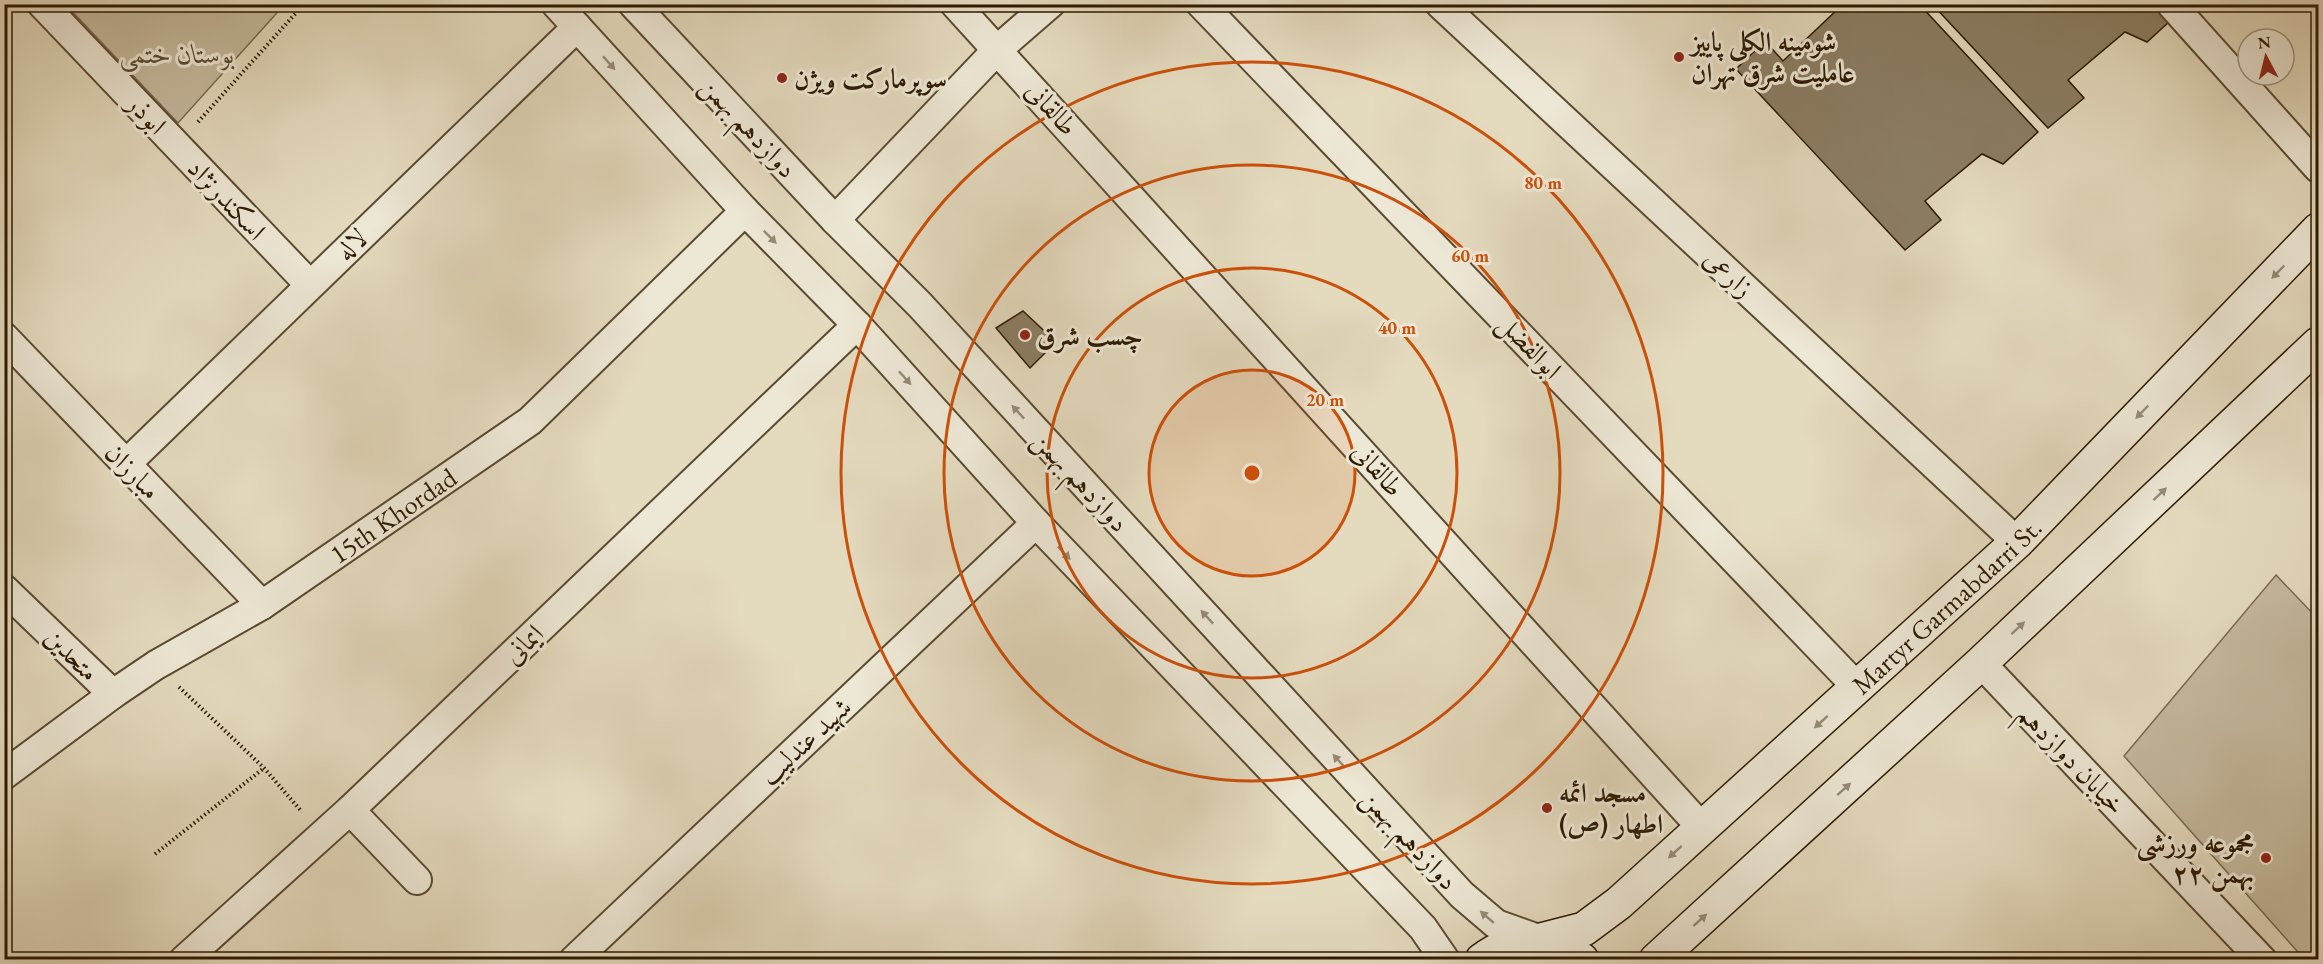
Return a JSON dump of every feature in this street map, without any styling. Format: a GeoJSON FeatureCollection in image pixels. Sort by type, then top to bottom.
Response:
{"type":"FeatureCollection","features":[{"type":"Feature","properties":{"kind":"main road","name":"Martyr Garmabdarri St."},"geometry":{"type":"LineString","coordinates":[[1482,960],[1497,948],[1518,941],[1541,940],[1584,929],[1619,903],[2017,542],[2319,230]]}},
{"type":"Feature","properties":{"kind":"main road"},"geometry":{"type":"LineString","coordinates":[[1656,960],[1981,663],[2319,344]]}},
{"type":"Feature","properties":{"kind":"main road"},"geometry":{"type":"LineString","coordinates":[[1541,940],[1563,946],[1582,960]]}},
{"type":"Feature","properties":{"kind":"street","name":"ابوذر"},"geometry":{"type":"LineString","coordinates":[[42,4],[177,146]]}},
{"type":"Feature","properties":{"kind":"street","name":"دوازدهم بهمن"},"geometry":{"type":"LineString","coordinates":[[556,4],[745,211],[857,325],[1036,524],[1423,927],[1445,960]]}},
{"type":"Feature","properties":{"kind":"street","name":"دوازدهم بهمن"},"geometry":{"type":"LineString","coordinates":[[633,4],[835,220],[928,314],[1462,895],[1496,924],[1541,940]]}},
{"type":"Feature","properties":{"kind":"street","name":"طالقانی"},"geometry":{"type":"LineString","coordinates":[[955,4],[1702,828]]}},
{"type":"Feature","properties":{"kind":"street"},"geometry":{"type":"LineString","coordinates":[[835,220],[998,49],[1050,4]]}},
{"type":"Feature","properties":{"kind":"street","name":"ابوالفضل"},"geometry":{"type":"LineString","coordinates":[[1201,4],[1858,688]]}},
{"type":"Feature","properties":{"kind":"street","name":"زارعی"},"geometry":{"type":"LineString","coordinates":[[1440,4],[2017,542]]}},
{"type":"Feature","properties":{"kind":"street"},"geometry":{"type":"LineString","coordinates":[[2170,4],[2319,168]]}},
{"type":"Feature","properties":{"kind":"street","name":"لاله"},"geometry":{"type":"LineString","coordinates":[[126,464],[577,27]]}},
{"type":"Feature","properties":{"kind":"street","name":"اسکندرنژاد"},"geometry":{"type":"LineString","coordinates":[[177,146],[309,285]]}},
{"type":"Feature","properties":{"kind":"street","name":"15th Khordad"},"geometry":{"type":"LineString","coordinates":[[4,775],[156,665],[262,605],[530,421],[745,211]]}},
{"type":"Feature","properties":{"kind":"street","name":"ایمانی"},"geometry":{"type":"LineString","coordinates":[[184,960],[350,810],[857,325]]}},
{"type":"Feature","properties":{"kind":"street","name":"مبارزان"},"geometry":{"type":"LineString","coordinates":[[4,337],[262,605]]}},
{"type":"Feature","properties":{"kind":"street","name":"شهید عندلیب"},"geometry":{"type":"LineString","coordinates":[[574,960],[1036,524]]}},
{"type":"Feature","properties":{"kind":"street","name":"متحدین"},"geometry":{"type":"LineString","coordinates":[[4,589],[113,694]]}},
{"type":"Feature","properties":{"kind":"street","name":"خیابان دوازدهم"},"geometry":{"type":"LineString","coordinates":[[1981,663],[2262,960]]}},
{"type":"Feature","properties":{"kind":"street"},"geometry":{"type":"LineString","coordinates":[[350,810],[417,880]]}},
{"type":"Feature","properties":{"kind":"path","name":"اسکندرنژاد"},"geometry":{"type":"LineString","coordinates":[[177,146],[304,4]]}},
{"type":"Feature","properties":{"kind":"path"},"geometry":{"type":"LineString","coordinates":[[156,665],[264,768],[323,835]]}},
{"type":"Feature","properties":{"kind":"path"},"geometry":{"type":"LineString","coordinates":[[155,854],[264,768]]}},
{"type":"Feature","properties":{"kind":"green space","name":"بوستان ختمی"},"geometry":{"type":"Polygon","coordinates":[[[66,5],[284,5],[178,123],[66,5]]]}},
{"type":"Feature","properties":{"kind":"green space","name":"مجموعه ورزشی ۲۲ بهمن"},"geometry":{"type":"Polygon","coordinates":[[[2276,575],[2318,619],[2318,959],[2304,959],[2124,756],[2276,575]]]}},
{"type":"Feature","properties":{"kind":"building"},"geometry":{"type":"Polygon","coordinates":[[[1840,4],[1919,4],[2038,132],[2003,164],[1982,154],[1925,201],[1941,220],[1905,250],[1736,69],[1765,41],[1783,61],[1841,6],[1840,4]]]}},
{"type":"Feature","properties":{"kind":"building"},"geometry":{"type":"Polygon","coordinates":[[[1932,4],[2176,4],[2182,10],[2147,42],[2125,32],[2068,80],[2084,98],[2048,128],[1932,4]]]}},
{"type":"Feature","properties":{"kind":"building","name":"چسب شرق"},"geometry":{"type":"Polygon","coordinates":[[[1023,311],[1056,342],[1030,368],[996,328],[1023,311]]]}},
{"type":"Feature","properties":{"kind":"place","name":"شومینه الکلی پاییز عاملیت شرق تهران"},"geometry":{"type":"Point","coordinates":[1679,57]}},
{"type":"Feature","properties":{"kind":"place","name":"سوپرمارکت ویژن"},"geometry":{"type":"Point","coordinates":[782,78]}},
{"type":"Feature","properties":{"kind":"place","name":"چسب شرق"},"geometry":{"type":"Point","coordinates":[1025,335]}},
{"type":"Feature","properties":{"kind":"place","name":"مسجد ائمه اطهار (ص)"},"geometry":{"type":"Point","coordinates":[1547,808]}},
{"type":"Feature","properties":{"kind":"place","name":"مجموعه ورزشی ۲۲ بهمن"},"geometry":{"type":"Point","coordinates":[2266,858]}}]}
